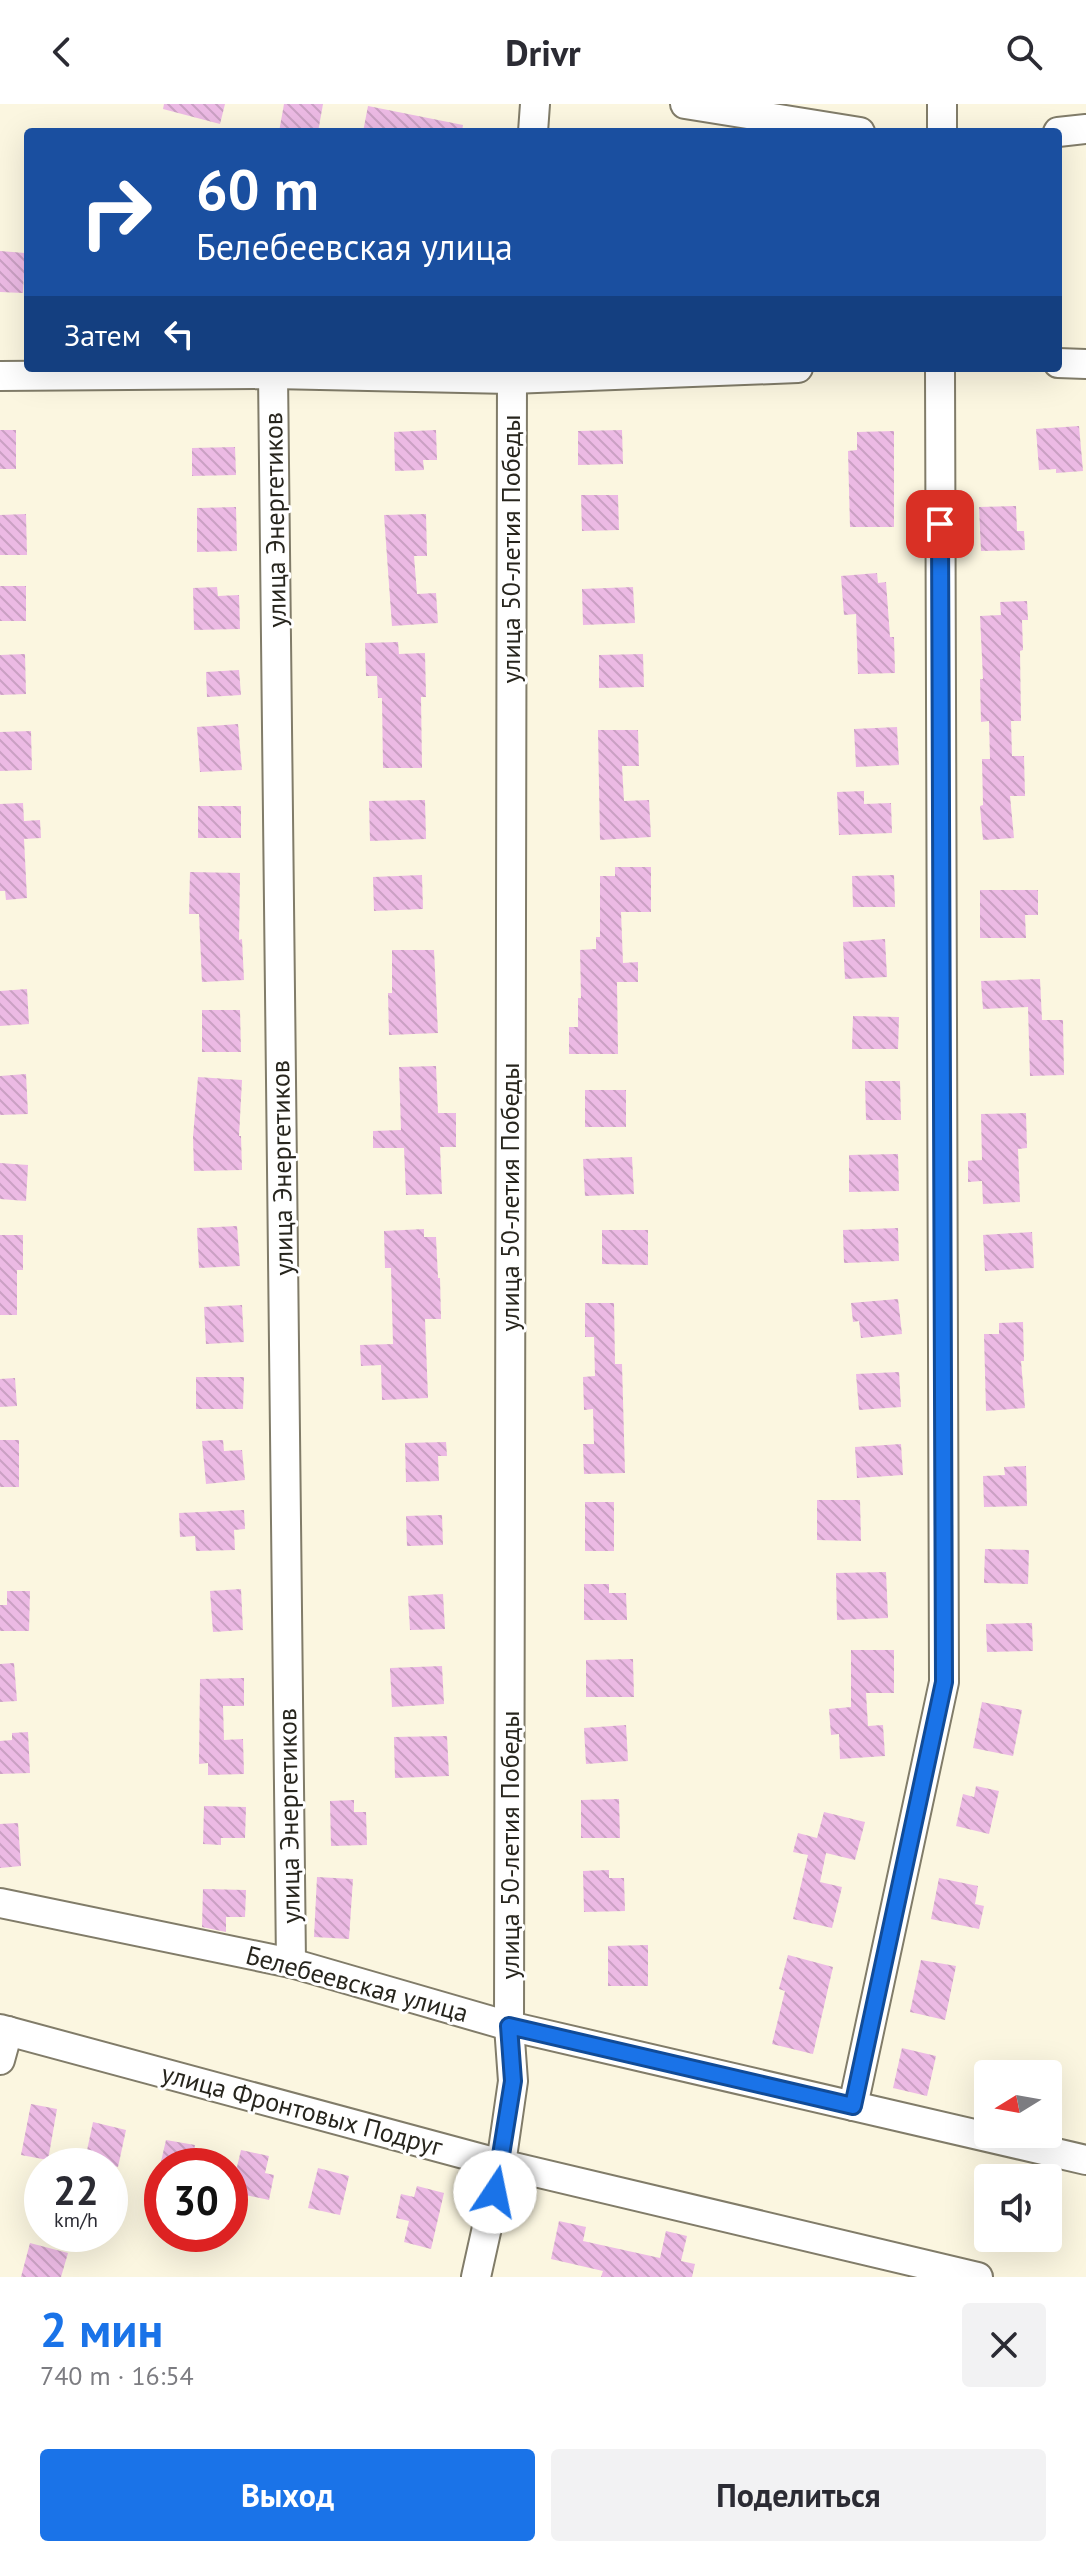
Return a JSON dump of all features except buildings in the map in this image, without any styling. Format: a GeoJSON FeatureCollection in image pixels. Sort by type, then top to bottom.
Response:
{"type":"FeatureCollection","features":[{"type":"Feature","properties":{"kind":"street"},"geometry":{"type":"LineString","coordinates":[[533,128],[535,104]]}},
{"type":"Feature","properties":{"kind":"street"},"geometry":{"type":"LineString","coordinates":[[685,104],[835,128]]}},
{"type":"Feature","properties":{"kind":"street"},"geometry":{"type":"LineString","coordinates":[[942,104],[942,128]]}},
{"type":"Feature","properties":{"kind":"street"},"geometry":{"type":"LineString","coordinates":[[1062,132],[1086,129]]}},
{"type":"Feature","properties":{"kind":"street"},"geometry":{"type":"LineString","coordinates":[[1062,363],[1086,364]]}},
{"type":"Feature","properties":{"kind":"street"},"geometry":{"type":"LineString","coordinates":[[0,376],[568,372]]}},
{"type":"Feature","properties":{"kind":"street"},"geometry":{"type":"LineString","coordinates":[[853,2106],[944,1682],[940,372]]}},
{"type":"Feature","properties":{"kind":"street","name":"улица 50-летия Победы"},"geometry":{"type":"LineString","coordinates":[[476,2277],[501,2164],[513,2081],[509,2026],[511,373]]}},
{"type":"Feature","properties":{"kind":"street","name":"улица Энергетиков"},"geometry":{"type":"LineString","coordinates":[[273,374],[291,1963]]}},
{"type":"Feature","properties":{"kind":"street","name":"Белебеевская улица"},"geometry":{"type":"LineString","coordinates":[[0,1903],[291,1963],[509,2026],[1086,2160]]}},
{"type":"Feature","properties":{"kind":"street"},"geometry":{"type":"LineString","coordinates":[[0,2060],[4,2030]]}},
{"type":"Feature","properties":{"kind":"street","name":"улица Фронтовых Подруг"},"geometry":{"type":"LineString","coordinates":[[4,2030],[501,2164],[978,2277]]}},
{"type":"Feature","properties":{"kind":"route"},"geometry":{"type":"LineString","coordinates":[[495,2192],[513,2081],[509,2026],[853,2106],[944,1682],[940,524]]}}]}
